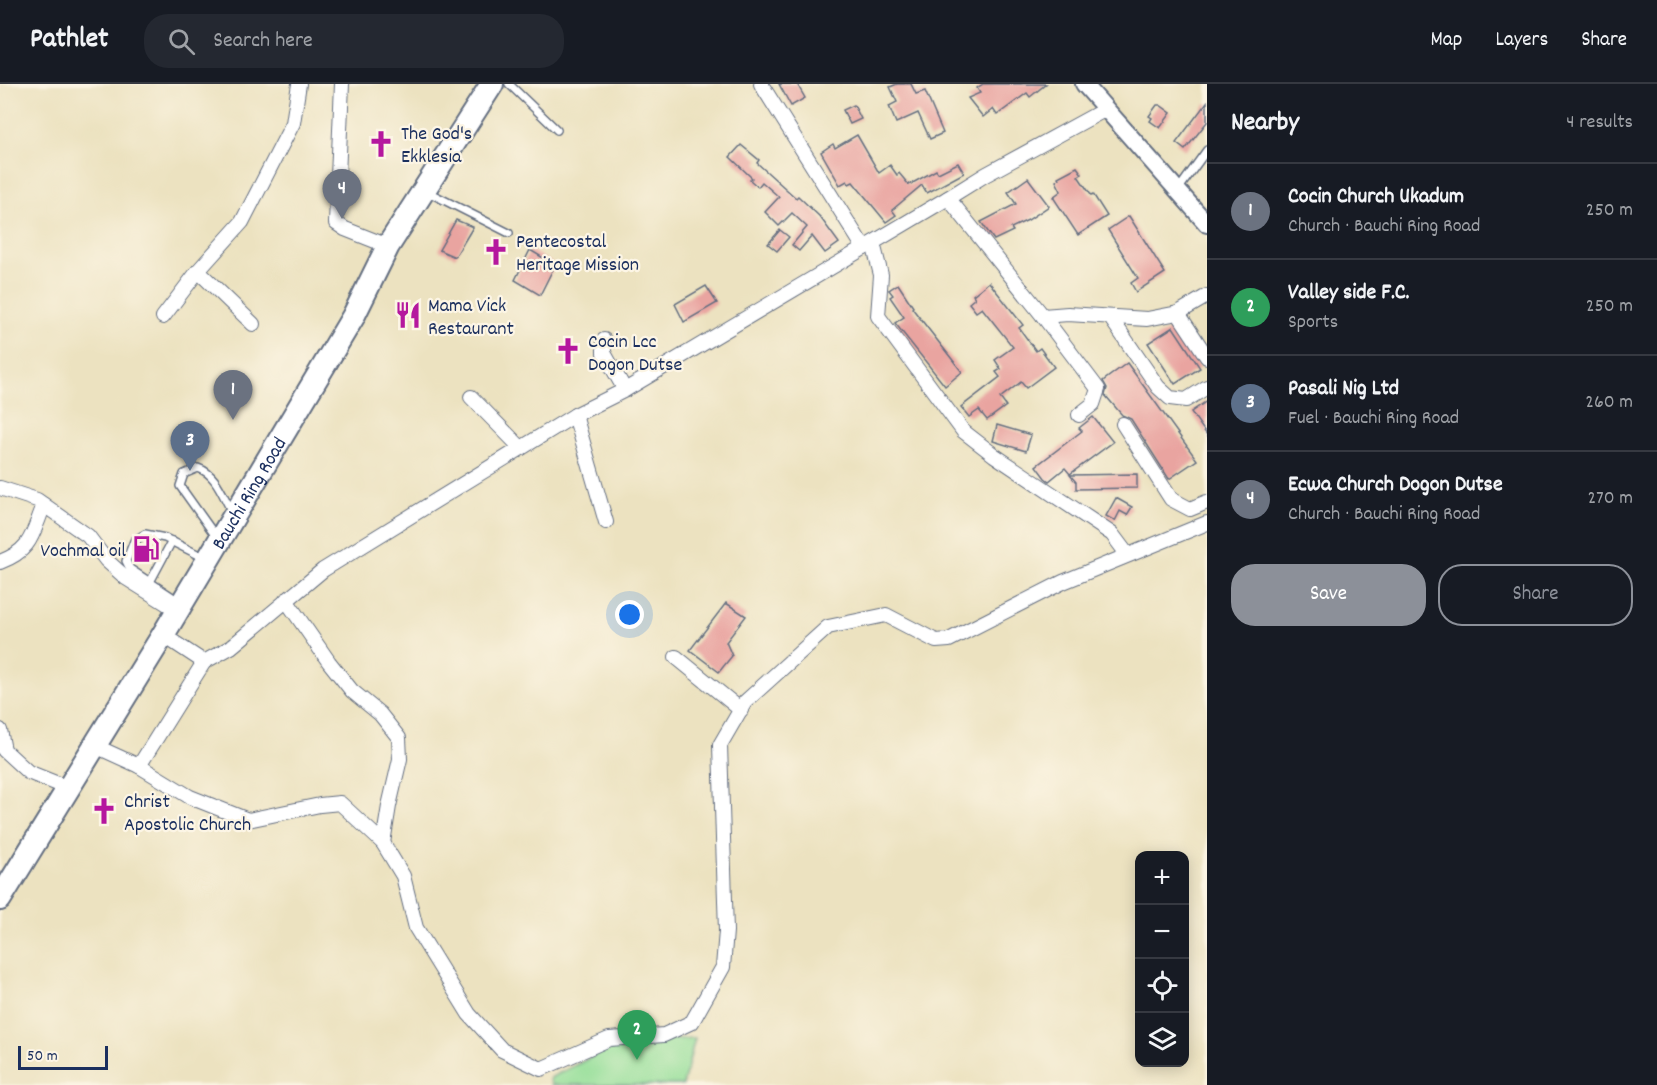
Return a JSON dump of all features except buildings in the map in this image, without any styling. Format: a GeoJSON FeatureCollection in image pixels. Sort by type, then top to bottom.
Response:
{"type":"FeatureCollection","features":[{"type":"Feature","properties":{"kind":"main road","name":"Bauchi Ring Road"},"geometry":{"type":"LineString","coordinates":[[0,899],[163,635],[353,317],[388,246],[492,84]]}},
{"type":"Feature","properties":{"kind":"street"},"geometry":{"type":"LineString","coordinates":[[163,317],[198,271],[242,222],[293,123],[299,84]]}},
{"type":"Feature","properties":{"kind":"street"},"geometry":{"type":"LineString","coordinates":[[342,84],[336,223],[345,229],[388,246]]}},
{"type":"Feature","properties":{"kind":"street"},"geometry":{"type":"LineString","coordinates":[[761,84],[869,246],[881,275],[878,316],[963,431],[994,455],[1112,534],[1127,554]]}},
{"type":"Feature","properties":{"kind":"street"},"geometry":{"type":"LineString","coordinates":[[1084,84],[1207,224]]}},
{"type":"Feature","properties":{"kind":"street"},"geometry":{"type":"LineString","coordinates":[[139,766],[204,662],[231,647],[323,570],[575,415],[626,390],[985,175],[1106,109]]}},
{"type":"Feature","properties":{"kind":"street"},"geometry":{"type":"LineString","coordinates":[[948,198],[1098,388],[1094,404],[1079,415]]}},
{"type":"Feature","properties":{"kind":"street"},"geometry":{"type":"LineString","coordinates":[[198,271],[253,324]]}},
{"type":"Feature","properties":{"kind":"street"},"geometry":{"type":"LineString","coordinates":[[1043,316],[1068,314],[1147,319],[1178,313],[1207,296]]}},
{"type":"Feature","properties":{"kind":"street"},"geometry":{"type":"LineString","coordinates":[[1178,313],[1207,357]]}},
{"type":"Feature","properties":{"kind":"street"},"geometry":{"type":"LineString","coordinates":[[1110,317],[1158,387],[1170,398],[1186,400],[1207,387]]}},
{"type":"Feature","properties":{"kind":"street"},"geometry":{"type":"LineString","coordinates":[[604,340],[604,353],[626,390]]}},
{"type":"Feature","properties":{"kind":"street"},"geometry":{"type":"LineString","coordinates":[[471,397],[521,448]]}},
{"type":"Feature","properties":{"kind":"street"},"geometry":{"type":"LineString","coordinates":[[575,415],[606,522]]}},
{"type":"Feature","properties":{"kind":"street"},"geometry":{"type":"LineString","coordinates":[[1122,424],[1171,499],[1190,509],[1207,502]]}},
{"type":"Feature","properties":{"kind":"street"},"geometry":{"type":"LineString","coordinates":[[0,488],[37,500],[88,536],[106,560],[126,578],[179,607]]}},
{"type":"Feature","properties":{"kind":"street"},"geometry":{"type":"LineString","coordinates":[[0,562],[20,554],[28,544],[44,505]]}},
{"type":"Feature","properties":{"kind":"street"},"geometry":{"type":"LineString","coordinates":[[93,745],[139,766],[190,797],[248,820],[340,803],[383,843],[403,876],[416,928],[469,1014],[502,1050],[540,1070],[609,1039],[664,1035],[692,1022],[723,967],[726,930],[720,746],[745,702],[828,627],[886,615],[936,641],[949,640],[1063,582],[1207,523]]}},
{"type":"Feature","properties":{"kind":"street"},"geometry":{"type":"LineString","coordinates":[[286,600],[328,662],[352,691],[380,714],[399,738],[400,759],[388,806],[383,843]]}},
{"type":"Feature","properties":{"kind":"street"},"geometry":{"type":"LineString","coordinates":[[163,635],[204,662]]}},
{"type":"Feature","properties":{"kind":"street"},"geometry":{"type":"LineString","coordinates":[[676,657],[741,710]]}},
{"type":"Feature","properties":{"kind":"street"},"geometry":{"type":"LineString","coordinates":[[0,730],[4,750],[28,772],[68,788]]}},
{"type":"Feature","properties":{"kind":"lane"},"geometry":{"type":"LineString","coordinates":[[509,84],[557,130]]}},
{"type":"Feature","properties":{"kind":"lane"},"geometry":{"type":"LineString","coordinates":[[1178,190],[1207,150]]}},
{"type":"Feature","properties":{"kind":"lane"},"geometry":{"type":"LineString","coordinates":[[424,190],[509,233]]}},
{"type":"Feature","properties":{"kind":"lane"},"geometry":{"type":"LineString","coordinates":[[213,550],[180,486],[184,474],[198,468],[207,471],[213,477],[234,515]]}},
{"type":"Feature","properties":{"kind":"lane"},"geometry":{"type":"LineString","coordinates":[[179,607],[150,582],[130,569],[126,561],[134,541],[145,534],[213,550]]}},
{"type":"Feature","properties":{"kind":"lane"},"geometry":{"type":"LineString","coordinates":[[150,582],[172,541]]}},
{"type":"Feature","properties":{"kind":"green space"},"geometry":{"type":"Polygon","coordinates":[[[695,1038],[683,1085],[551,1085],[550,1078],[621,1042],[695,1038]]]}},
{"type":"Feature","properties":{"kind":"place","name":"The God's Ekklesia"},"geometry":{"type":"Point","coordinates":[381,144]}},
{"type":"Feature","properties":{"kind":"place","name":"Ecwa Church Dogon Dutse"},"geometry":{"type":"Point","coordinates":[342,219]}},
{"type":"Feature","properties":{"kind":"place","name":"Pentecostal Heritage Mission"},"geometry":{"type":"Point","coordinates":[496,252]}},
{"type":"Feature","properties":{"kind":"place","name":"Mama Vick Restaurant"},"geometry":{"type":"Point","coordinates":[408,315]}},
{"type":"Feature","properties":{"kind":"place","name":"Cocin Lcc Dogon Dutse"},"geometry":{"type":"Point","coordinates":[568,351]}},
{"type":"Feature","properties":{"kind":"place","name":"Cocin Church Ukadum"},"geometry":{"type":"Point","coordinates":[233,420]}},
{"type":"Feature","properties":{"kind":"place","name":"Pasali Nig Ltd"},"geometry":{"type":"Point","coordinates":[190,471]}},
{"type":"Feature","properties":{"kind":"place","name":"Vochmal oil"},"geometry":{"type":"Point","coordinates":[146,549]}},
{"type":"Feature","properties":{"kind":"place","name":"Christ Apostolic Church"},"geometry":{"type":"Point","coordinates":[104,811]}},
{"type":"Feature","properties":{"kind":"place","name":"Valley side F.C."},"geometry":{"type":"Point","coordinates":[637,1060]}}]}
